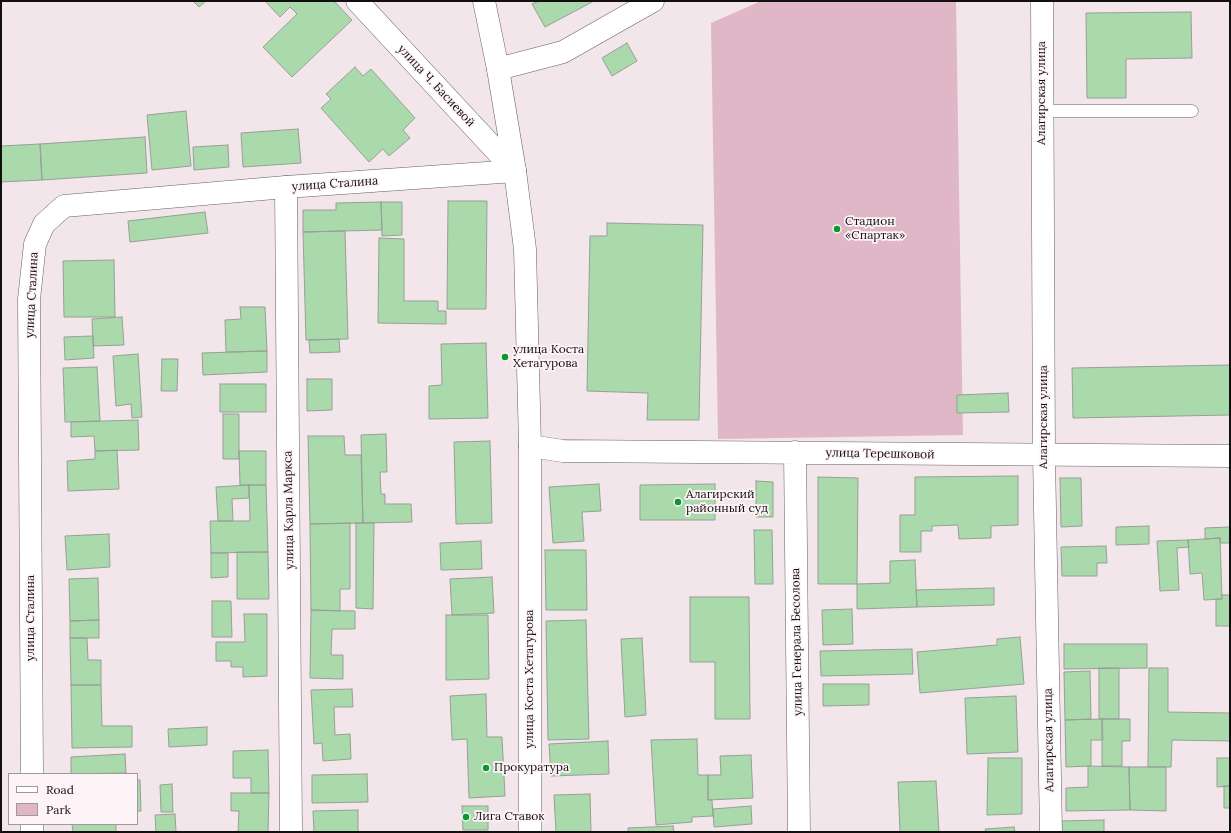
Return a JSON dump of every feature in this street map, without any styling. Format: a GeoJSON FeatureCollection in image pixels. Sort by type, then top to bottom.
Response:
{"type":"FeatureCollection","features":[{"type":"Feature","properties":{"kind":"street","name":"улица Ч. Басиевой"},"geometry":{"type":"LineString","coordinates":[[357,1],[515,171]]}},
{"type":"Feature","properties":{"kind":"street","name":"улица Коста Хетагурова"},"geometry":{"type":"LineString","coordinates":[[484,1],[498,69],[515,171],[525,249],[530,446],[530,832]]}},
{"type":"Feature","properties":{"kind":"street"},"geometry":{"type":"LineString","coordinates":[[498,69],[564,52],[653,1]]}},
{"type":"Feature","properties":{"kind":"street","name":"Алагирская улица"},"geometry":{"type":"LineString","coordinates":[[1042,1],[1044,456],[1051,832]]}},
{"type":"Feature","properties":{"kind":"street","name":"улица Сталина"},"geometry":{"type":"LineString","coordinates":[[32,773],[29,300],[35,244],[44,224],[64,206],[286,187],[515,171]]}},
{"type":"Feature","properties":{"kind":"street","name":"улица Карла Маркса"},"geometry":{"type":"LineString","coordinates":[[286,187],[292,832]]}},
{"type":"Feature","properties":{"kind":"street","name":"улица Терешковой"},"geometry":{"type":"LineString","coordinates":[[530,446],[563,451],[795,452],[1044,456],[1230,456]]}},
{"type":"Feature","properties":{"kind":"street","name":"улица Генерала Бесолова"},"geometry":{"type":"LineString","coordinates":[[795,452],[799,832]]}},
{"type":"Feature","properties":{"kind":"lane"},"geometry":{"type":"LineString","coordinates":[[1042,111],[1192,112]]}},
{"type":"Feature","properties":{"kind":"green space","name":"Стадион «Спартак»"},"geometry":{"type":"Polygon","coordinates":[[[761,1],[956,1],[963,435],[718,439],[711,23],[761,1]]]}},
{"type":"Feature","properties":{"kind":"building"},"geometry":{"type":"Polygon","coordinates":[[[193,1],[206,1],[199,7],[193,1]]]}},
{"type":"Feature","properties":{"kind":"building"},"geometry":{"type":"Polygon","coordinates":[[[265,1],[334,1],[352,20],[292,77],[263,47],[297,14],[290,7],[280,17],[265,1]]]}},
{"type":"Feature","properties":{"kind":"building"},"geometry":{"type":"Polygon","coordinates":[[[539,1],[594,1],[545,27],[532,4],[539,1]]]}},
{"type":"Feature","properties":{"kind":"building"},"geometry":{"type":"Polygon","coordinates":[[[1191,12],[1192,58],[1126,59],[1126,98],[1087,98],[1086,13],[1191,12]]]}},
{"type":"Feature","properties":{"kind":"building"},"geometry":{"type":"Polygon","coordinates":[[[627,43],[637,61],[612,76],[602,58],[627,43]]]}},
{"type":"Feature","properties":{"kind":"building"},"geometry":{"type":"Polygon","coordinates":[[[355,67],[363,76],[371,69],[415,118],[403,130],[410,138],[389,156],[383,149],[369,162],[321,108],[331,99],[326,94],[355,67]]]}},
{"type":"Feature","properties":{"kind":"building"},"geometry":{"type":"Polygon","coordinates":[[[186,111],[191,166],[152,170],[147,115],[186,111]]]}},
{"type":"Feature","properties":{"kind":"building"},"geometry":{"type":"Polygon","coordinates":[[[298,129],[301,163],[243,167],[241,133],[298,129]]]}},
{"type":"Feature","properties":{"kind":"building"},"geometry":{"type":"Polygon","coordinates":[[[145,137],[147,173],[42,180],[40,144],[145,137]]]}},
{"type":"Feature","properties":{"kind":"building"},"geometry":{"type":"Polygon","coordinates":[[[40,144],[42,180],[1,182],[1,146],[40,144]]]}},
{"type":"Feature","properties":{"kind":"building"},"geometry":{"type":"Polygon","coordinates":[[[228,145],[229,167],[194,170],[193,147],[228,145]]]}},
{"type":"Feature","properties":{"kind":"building"},"geometry":{"type":"Polygon","coordinates":[[[448,201],[487,201],[486,309],[447,309],[448,201]]]}},
{"type":"Feature","properties":{"kind":"building"},"geometry":{"type":"Polygon","coordinates":[[[381,202],[402,202],[402,235],[382,236],[381,202]]]}},
{"type":"Feature","properties":{"kind":"building"},"geometry":{"type":"Polygon","coordinates":[[[381,202],[382,230],[303,232],[303,210],[336,210],[336,203],[381,202]]]}},
{"type":"Feature","properties":{"kind":"building"},"geometry":{"type":"Polygon","coordinates":[[[205,212],[208,233],[130,242],[128,221],[205,212]]]}},
{"type":"Feature","properties":{"kind":"building"},"geometry":{"type":"Polygon","coordinates":[[[607,223],[703,225],[699,420],[647,420],[648,393],[587,391],[590,236],[607,236],[607,223]]]}},
{"type":"Feature","properties":{"kind":"building"},"geometry":{"type":"Polygon","coordinates":[[[345,231],[348,339],[306,340],[303,232],[345,231]]]}},
{"type":"Feature","properties":{"kind":"building"},"geometry":{"type":"Polygon","coordinates":[[[379,238],[404,239],[404,301],[438,301],[438,311],[446,311],[446,324],[378,323],[379,238]]]}},
{"type":"Feature","properties":{"kind":"building"},"geometry":{"type":"Polygon","coordinates":[[[114,260],[115,317],[64,317],[63,261],[114,260]]]}},
{"type":"Feature","properties":{"kind":"building"},"geometry":{"type":"Polygon","coordinates":[[[240,307],[265,307],[267,351],[226,352],[225,320],[241,319],[240,307]]]}},
{"type":"Feature","properties":{"kind":"building"},"geometry":{"type":"Polygon","coordinates":[[[122,317],[124,345],[93,346],[92,319],[122,317]]]}},
{"type":"Feature","properties":{"kind":"building"},"geometry":{"type":"Polygon","coordinates":[[[93,336],[94,358],[65,360],[64,337],[93,336]]]}},
{"type":"Feature","properties":{"kind":"building"},"geometry":{"type":"Polygon","coordinates":[[[339,339],[340,352],[310,353],[309,340],[339,339]]]}},
{"type":"Feature","properties":{"kind":"building"},"geometry":{"type":"Polygon","coordinates":[[[486,343],[488,418],[429,419],[429,386],[442,385],[441,344],[486,343]]]}},
{"type":"Feature","properties":{"kind":"building"},"geometry":{"type":"Polygon","coordinates":[[[267,351],[267,372],[203,375],[202,353],[267,351]]]}},
{"type":"Feature","properties":{"kind":"building"},"geometry":{"type":"Polygon","coordinates":[[[138,354],[142,417],[132,418],[131,404],[116,406],[113,356],[138,354]]]}},
{"type":"Feature","properties":{"kind":"building"},"geometry":{"type":"Polygon","coordinates":[[[162,359],[178,359],[177,391],[161,391],[162,359]]]}},
{"type":"Feature","properties":{"kind":"building"},"geometry":{"type":"Polygon","coordinates":[[[1230,365],[1230,415],[1073,418],[1072,368],[1230,365]]]}},
{"type":"Feature","properties":{"kind":"building"},"geometry":{"type":"Polygon","coordinates":[[[97,367],[100,421],[65,422],[63,368],[97,367]]]}},
{"type":"Feature","properties":{"kind":"building"},"geometry":{"type":"Polygon","coordinates":[[[307,379],[332,379],[332,410],[307,411],[307,379]]]}},
{"type":"Feature","properties":{"kind":"building"},"geometry":{"type":"Polygon","coordinates":[[[220,384],[266,384],[266,412],[220,412],[220,384]]]}},
{"type":"Feature","properties":{"kind":"building"},"geometry":{"type":"Polygon","coordinates":[[[1008,393],[1009,412],[957,413],[957,395],[1008,393]]]}},
{"type":"Feature","properties":{"kind":"building"},"geometry":{"type":"Polygon","coordinates":[[[223,414],[239,414],[239,459],[223,459],[223,414]]]}},
{"type":"Feature","properties":{"kind":"building"},"geometry":{"type":"Polygon","coordinates":[[[138,420],[139,450],[95,451],[94,436],[71,437],[71,422],[138,420]]]}},
{"type":"Feature","properties":{"kind":"building"},"geometry":{"type":"Polygon","coordinates":[[[386,434],[387,472],[380,472],[381,494],[385,494],[385,504],[411,504],[412,522],[363,523],[361,435],[386,434]]]}},
{"type":"Feature","properties":{"kind":"building"},"geometry":{"type":"Polygon","coordinates":[[[308,436],[344,436],[345,455],[361,455],[363,523],[310,524],[308,436]]]}},
{"type":"Feature","properties":{"kind":"building"},"geometry":{"type":"Polygon","coordinates":[[[490,441],[492,523],[456,524],[454,442],[490,441]]]}},
{"type":"Feature","properties":{"kind":"building"},"geometry":{"type":"Polygon","coordinates":[[[117,450],[119,489],[68,491],[67,461],[95,459],[95,451],[117,450]]]}},
{"type":"Feature","properties":{"kind":"building"},"geometry":{"type":"Polygon","coordinates":[[[239,451],[266,451],[266,485],[240,485],[239,451]]]}},
{"type":"Feature","properties":{"kind":"building"},"geometry":{"type":"Polygon","coordinates":[[[1018,476],[1018,525],[991,526],[991,538],[959,539],[958,525],[932,526],[932,531],[921,531],[921,552],[900,552],[900,515],[915,515],[915,477],[1018,476]]]}},
{"type":"Feature","properties":{"kind":"building"},"geometry":{"type":"Polygon","coordinates":[[[818,477],[858,478],[857,584],[818,584],[818,477]]]}},
{"type":"Feature","properties":{"kind":"building"},"geometry":{"type":"Polygon","coordinates":[[[1060,478],[1081,478],[1082,526],[1061,527],[1060,478]]]}},
{"type":"Feature","properties":{"kind":"building"},"geometry":{"type":"Polygon","coordinates":[[[756,481],[773,482],[773,517],[756,517],[756,481]]]}},
{"type":"Feature","properties":{"kind":"building"},"geometry":{"type":"Polygon","coordinates":[[[599,484],[601,511],[582,512],[584,541],[553,543],[549,487],[599,484]]]}},
{"type":"Feature","properties":{"kind":"building","name":"Алагирский районный суд"},"geometry":{"type":"Polygon","coordinates":[[[715,484],[715,520],[640,520],[640,485],[715,484]]]}},
{"type":"Feature","properties":{"kind":"building"},"geometry":{"type":"Polygon","coordinates":[[[249,485],[266,485],[268,552],[211,553],[210,521],[250,521],[249,485]]]}},
{"type":"Feature","properties":{"kind":"building"},"geometry":{"type":"Polygon","coordinates":[[[249,485],[249,498],[232,499],[233,521],[218,521],[216,487],[249,485]]]}},
{"type":"Feature","properties":{"kind":"building"},"geometry":{"type":"Polygon","coordinates":[[[350,523],[350,589],[340,589],[340,611],[311,610],[310,524],[350,523]]]}},
{"type":"Feature","properties":{"kind":"building"},"geometry":{"type":"Polygon","coordinates":[[[356,523],[374,523],[373,609],[356,608],[356,523]]]}},
{"type":"Feature","properties":{"kind":"building"},"geometry":{"type":"Polygon","coordinates":[[[1149,526],[1149,544],[1116,545],[1116,527],[1149,526]]]}},
{"type":"Feature","properties":{"kind":"building"},"geometry":{"type":"Polygon","coordinates":[[[1230,527],[1230,543],[1220,543],[1220,538],[1205,539],[1205,528],[1230,527]]]}},
{"type":"Feature","properties":{"kind":"building"},"geometry":{"type":"Polygon","coordinates":[[[754,530],[772,530],[773,584],[755,584],[754,530]]]}},
{"type":"Feature","properties":{"kind":"building"},"geometry":{"type":"Polygon","coordinates":[[[109,534],[110,567],[67,570],[65,536],[109,534]]]}},
{"type":"Feature","properties":{"kind":"building"},"geometry":{"type":"Polygon","coordinates":[[[1220,538],[1222,599],[1204,600],[1202,573],[1190,574],[1188,540],[1220,538]]]}},
{"type":"Feature","properties":{"kind":"building"},"geometry":{"type":"Polygon","coordinates":[[[1188,540],[1189,547],[1177,548],[1179,590],[1160,591],[1157,541],[1188,540]]]}},
{"type":"Feature","properties":{"kind":"building"},"geometry":{"type":"Polygon","coordinates":[[[481,541],[482,569],[441,570],[440,543],[481,541]]]}},
{"type":"Feature","properties":{"kind":"building"},"geometry":{"type":"Polygon","coordinates":[[[1106,546],[1107,563],[1097,563],[1097,576],[1062,576],[1061,547],[1106,546]]]}},
{"type":"Feature","properties":{"kind":"building"},"geometry":{"type":"Polygon","coordinates":[[[545,550],[586,550],[587,610],[546,610],[545,550]]]}},
{"type":"Feature","properties":{"kind":"building"},"geometry":{"type":"Polygon","coordinates":[[[237,552],[268,552],[269,599],[237,599],[237,552]]]}},
{"type":"Feature","properties":{"kind":"building"},"geometry":{"type":"Polygon","coordinates":[[[211,553],[228,553],[228,577],[211,578],[211,553]]]}},
{"type":"Feature","properties":{"kind":"building"},"geometry":{"type":"Polygon","coordinates":[[[915,560],[917,607],[857,609],[857,584],[890,583],[890,561],[915,560]]]}},
{"type":"Feature","properties":{"kind":"building"},"geometry":{"type":"Polygon","coordinates":[[[492,577],[494,613],[452,615],[450,579],[492,577]]]}},
{"type":"Feature","properties":{"kind":"building"},"geometry":{"type":"Polygon","coordinates":[[[98,578],[99,620],[70,621],[69,579],[98,578]]]}},
{"type":"Feature","properties":{"kind":"building"},"geometry":{"type":"Polygon","coordinates":[[[994,588],[994,605],[917,607],[916,590],[994,588]]]}},
{"type":"Feature","properties":{"kind":"building"},"geometry":{"type":"Polygon","coordinates":[[[1222,595],[1230,595],[1230,626],[1216,626],[1216,599],[1222,599],[1222,595]]]}},
{"type":"Feature","properties":{"kind":"building"},"geometry":{"type":"Polygon","coordinates":[[[690,597],[749,597],[750,719],[715,719],[715,662],[690,662],[690,597]]]}},
{"type":"Feature","properties":{"kind":"building"},"geometry":{"type":"Polygon","coordinates":[[[212,601],[231,601],[232,637],[212,637],[212,601]]]}},
{"type":"Feature","properties":{"kind":"building"},"geometry":{"type":"Polygon","coordinates":[[[852,609],[853,644],[823,645],[822,610],[852,609]]]}},
{"type":"Feature","properties":{"kind":"building"},"geometry":{"type":"Polygon","coordinates":[[[311,610],[355,611],[355,629],[332,629],[331,655],[343,655],[343,679],[310,678],[311,610]]]}},
{"type":"Feature","properties":{"kind":"building"},"geometry":{"type":"Polygon","coordinates":[[[244,614],[267,614],[267,676],[243,677],[243,667],[231,667],[231,661],[216,661],[216,642],[245,642],[244,614]]]}},
{"type":"Feature","properties":{"kind":"building"},"geometry":{"type":"Polygon","coordinates":[[[446,615],[488,615],[489,679],[446,680],[446,615]]]}},
{"type":"Feature","properties":{"kind":"building"},"geometry":{"type":"Polygon","coordinates":[[[99,620],[99,638],[70,638],[70,621],[99,620]]]}},
{"type":"Feature","properties":{"kind":"building"},"geometry":{"type":"Polygon","coordinates":[[[586,620],[589,739],[548,740],[546,621],[586,620]]]}},
{"type":"Feature","properties":{"kind":"building"},"geometry":{"type":"Polygon","coordinates":[[[1020,637],[1024,684],[920,693],[917,652],[997,645],[997,639],[1020,637]]]}},
{"type":"Feature","properties":{"kind":"building"},"geometry":{"type":"Polygon","coordinates":[[[70,638],[87,638],[88,660],[101,660],[101,685],[71,685],[70,638]]]}},
{"type":"Feature","properties":{"kind":"building"},"geometry":{"type":"Polygon","coordinates":[[[642,638],[646,715],[625,717],[621,639],[642,638]]]}},
{"type":"Feature","properties":{"kind":"building"},"geometry":{"type":"Polygon","coordinates":[[[1064,644],[1147,644],[1147,668],[1064,669],[1064,644]]]}},
{"type":"Feature","properties":{"kind":"building"},"geometry":{"type":"Polygon","coordinates":[[[912,649],[913,674],[821,676],[820,651],[912,649]]]}},
{"type":"Feature","properties":{"kind":"building"},"geometry":{"type":"Polygon","coordinates":[[[1099,668],[1119,668],[1119,719],[1099,719],[1099,668]]]}},
{"type":"Feature","properties":{"kind":"building"},"geometry":{"type":"Polygon","coordinates":[[[1149,668],[1168,668],[1168,712],[1230,713],[1230,741],[1172,740],[1171,767],[1148,767],[1149,668]]]}},
{"type":"Feature","properties":{"kind":"building"},"geometry":{"type":"Polygon","coordinates":[[[1090,671],[1091,719],[1065,720],[1064,672],[1090,671]]]}},
{"type":"Feature","properties":{"kind":"building"},"geometry":{"type":"Polygon","coordinates":[[[823,684],[869,684],[869,705],[823,706],[823,684]]]}},
{"type":"Feature","properties":{"kind":"building"},"geometry":{"type":"Polygon","coordinates":[[[71,685],[101,685],[102,726],[132,726],[132,747],[72,748],[71,685]]]}},
{"type":"Feature","properties":{"kind":"building"},"geometry":{"type":"Polygon","coordinates":[[[352,689],[353,707],[334,707],[335,735],[350,734],[351,759],[323,761],[322,743],[314,744],[311,690],[352,689]]]}},
{"type":"Feature","properties":{"kind":"building","name":"Прокуратура"},"geometry":{"type":"Polygon","coordinates":[[[486,694],[487,737],[502,737],[505,796],[469,798],[467,739],[452,740],[450,696],[486,694]]]}},
{"type":"Feature","properties":{"kind":"building"},"geometry":{"type":"Polygon","coordinates":[[[1016,696],[1018,752],[967,754],[965,698],[1016,696]]]}},
{"type":"Feature","properties":{"kind":"building"},"geometry":{"type":"Polygon","coordinates":[[[1102,719],[1130,719],[1130,741],[1122,741],[1122,766],[1102,766],[1102,719]]]}},
{"type":"Feature","properties":{"kind":"building"},"geometry":{"type":"Polygon","coordinates":[[[1102,719],[1103,740],[1091,740],[1091,766],[1066,767],[1065,720],[1102,719]]]}},
{"type":"Feature","properties":{"kind":"building"},"geometry":{"type":"Polygon","coordinates":[[[207,727],[207,745],[169,747],[168,729],[207,727]]]}},
{"type":"Feature","properties":{"kind":"building"},"geometry":{"type":"Polygon","coordinates":[[[697,739],[698,775],[708,775],[708,800],[712,800],[713,816],[692,817],[692,822],[656,825],[651,740],[697,739]]]}},
{"type":"Feature","properties":{"kind":"building"},"geometry":{"type":"Polygon","coordinates":[[[608,741],[609,774],[551,776],[549,744],[608,741]]]}},
{"type":"Feature","properties":{"kind":"building"},"geometry":{"type":"Polygon","coordinates":[[[268,750],[269,793],[251,793],[251,778],[233,778],[233,751],[268,750]]]}},
{"type":"Feature","properties":{"kind":"building"},"geometry":{"type":"Polygon","coordinates":[[[125,754],[126,773],[71,773],[71,757],[125,754]]]}},
{"type":"Feature","properties":{"kind":"building"},"geometry":{"type":"Polygon","coordinates":[[[751,755],[753,798],[708,800],[708,775],[721,775],[720,756],[751,755]]]}},
{"type":"Feature","properties":{"kind":"building"},"geometry":{"type":"Polygon","coordinates":[[[988,758],[1022,758],[1022,814],[987,815],[988,758]]]}},
{"type":"Feature","properties":{"kind":"building"},"geometry":{"type":"Polygon","coordinates":[[[1217,758],[1230,758],[1230,786],[1217,787],[1217,758]]]}},
{"type":"Feature","properties":{"kind":"building"},"geometry":{"type":"Polygon","coordinates":[[[1088,766],[1129,767],[1130,810],[1066,811],[1066,788],[1088,787],[1088,766]]]}},
{"type":"Feature","properties":{"kind":"building"},"geometry":{"type":"Polygon","coordinates":[[[1129,767],[1166,767],[1166,811],[1130,810],[1129,767]]]}},
{"type":"Feature","properties":{"kind":"building"},"geometry":{"type":"Polygon","coordinates":[[[367,774],[368,802],[312,803],[312,775],[367,774]]]}},
{"type":"Feature","properties":{"kind":"building"},"geometry":{"type":"Polygon","coordinates":[[[138,780],[140,780],[141,811],[138,811],[138,780]]]}},
{"type":"Feature","properties":{"kind":"building"},"geometry":{"type":"Polygon","coordinates":[[[936,781],[939,832],[900,832],[898,782],[936,781]]]}},
{"type":"Feature","properties":{"kind":"building"},"geometry":{"type":"Polygon","coordinates":[[[172,784],[173,812],[161,812],[160,785],[172,784]]]}},
{"type":"Feature","properties":{"kind":"building"},"geometry":{"type":"Polygon","coordinates":[[[1224,786],[1230,786],[1230,808],[1224,808],[1224,786]]]}},
{"type":"Feature","properties":{"kind":"building"},"geometry":{"type":"Polygon","coordinates":[[[231,793],[269,793],[268,832],[238,832],[239,811],[231,811],[231,793]]]}},
{"type":"Feature","properties":{"kind":"building"},"geometry":{"type":"Polygon","coordinates":[[[590,794],[591,832],[556,832],[554,795],[590,794]]]}},
{"type":"Feature","properties":{"kind":"building"},"geometry":{"type":"Polygon","coordinates":[[[462,806],[488,806],[488,830],[463,830],[462,806]]]}},
{"type":"Feature","properties":{"kind":"building"},"geometry":{"type":"Polygon","coordinates":[[[751,806],[752,824],[714,827],[713,809],[751,806]]]}},
{"type":"Feature","properties":{"kind":"building"},"geometry":{"type":"Polygon","coordinates":[[[358,810],[358,832],[314,832],[313,811],[358,810]]]}},
{"type":"Feature","properties":{"kind":"building"},"geometry":{"type":"Polygon","coordinates":[[[175,814],[176,832],[156,832],[155,815],[175,814]]]}},
{"type":"Feature","properties":{"kind":"building"},"geometry":{"type":"Polygon","coordinates":[[[1104,820],[1104,832],[1061,832],[1061,821],[1104,820]]]}},
{"type":"Feature","properties":{"kind":"building"},"geometry":{"type":"Polygon","coordinates":[[[72,825],[116,825],[116,832],[73,832],[72,825]]]}},
{"type":"Feature","properties":{"kind":"building"},"geometry":{"type":"Polygon","coordinates":[[[673,826],[674,832],[628,832],[628,828],[673,826]]]}},
{"type":"Feature","properties":{"kind":"building"},"geometry":{"type":"Polygon","coordinates":[[[1014,827],[1015,832],[986,832],[985,829],[1014,827]]]}},
{"type":"Feature","properties":{"kind":"place","name":"Стадион «Спартак»"},"geometry":{"type":"Point","coordinates":[837,229]}},
{"type":"Feature","properties":{"kind":"place","name":"улица Коста Хетагурова"},"geometry":{"type":"Point","coordinates":[505,357]}},
{"type":"Feature","properties":{"kind":"place","name":"Алагирский районный суд"},"geometry":{"type":"Point","coordinates":[678,502]}},
{"type":"Feature","properties":{"kind":"place","name":"Прокуратура"},"geometry":{"type":"Point","coordinates":[486,768]}},
{"type":"Feature","properties":{"kind":"place","name":"Лига Ставок"},"geometry":{"type":"Point","coordinates":[466,817]}}]}
